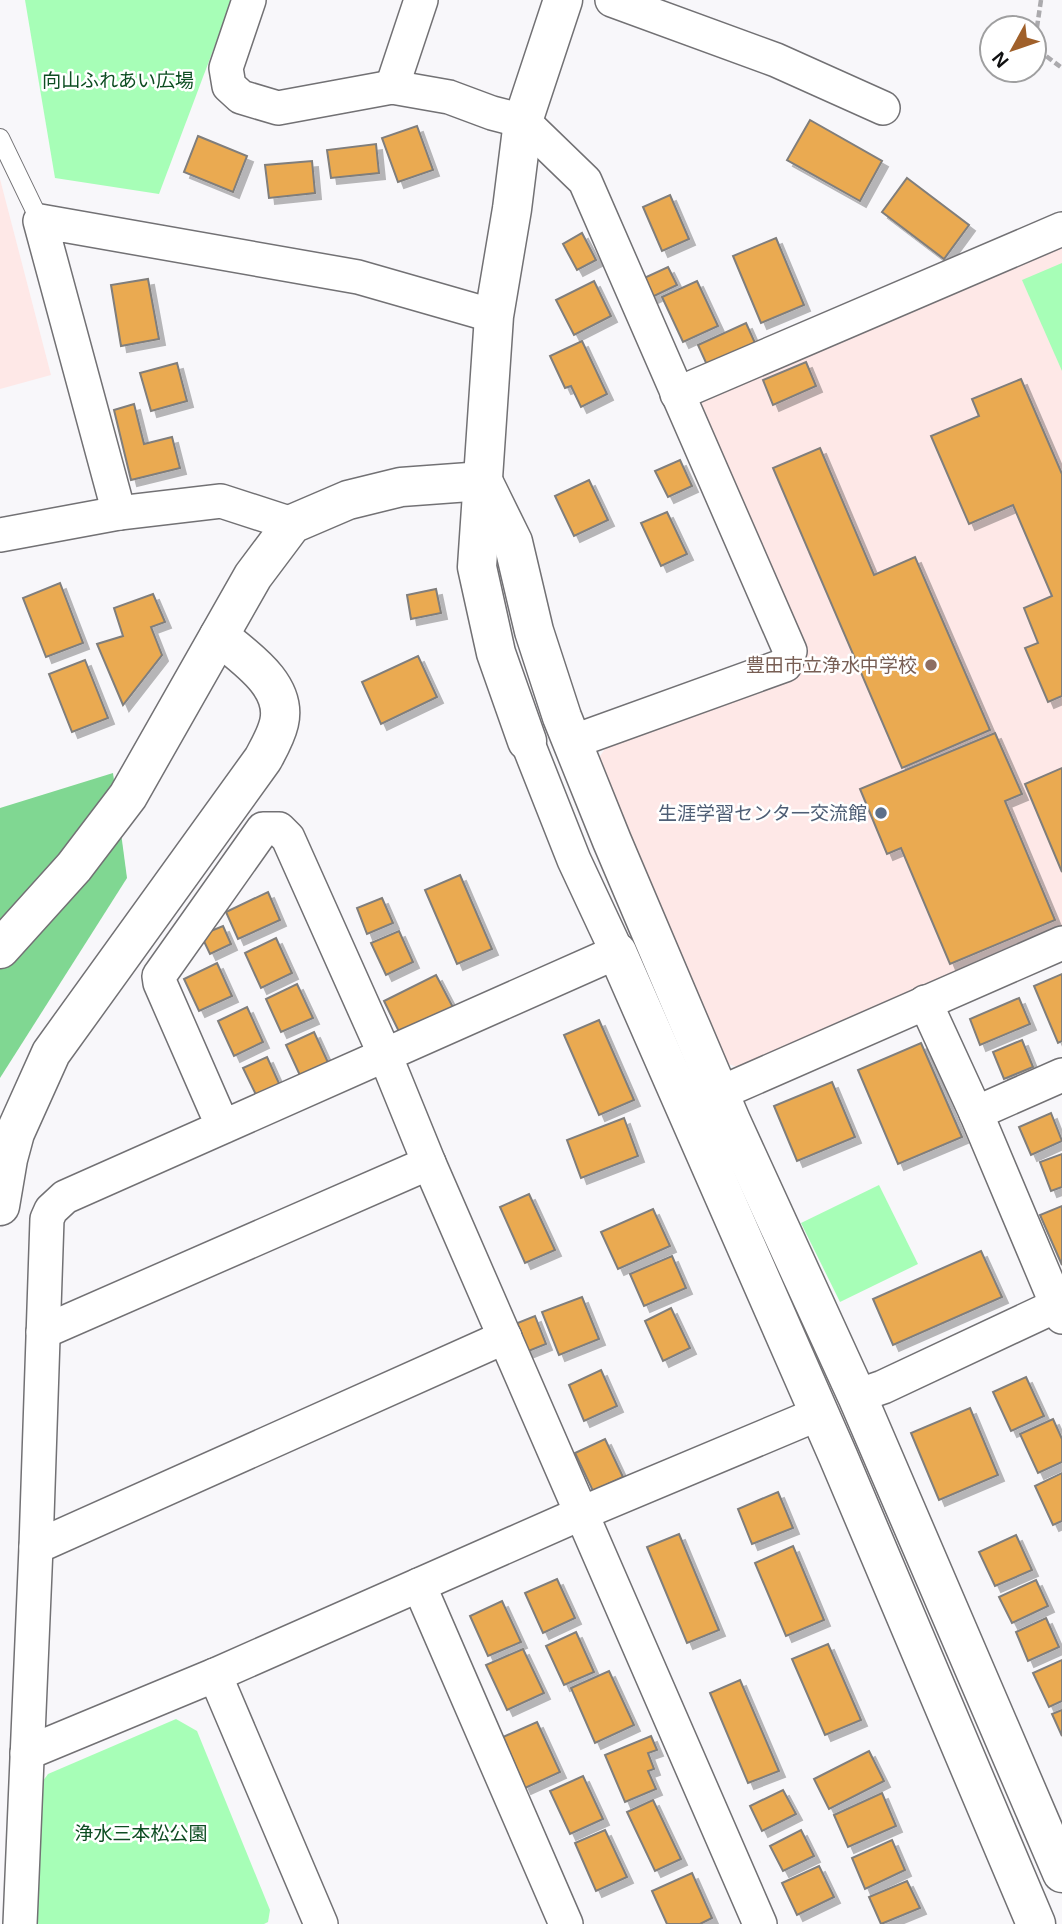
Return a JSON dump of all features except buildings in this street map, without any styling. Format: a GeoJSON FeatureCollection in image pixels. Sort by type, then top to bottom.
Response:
{"type":"FeatureCollection","features":[{"type":"Feature","properties":{"kind":"street"},"geometry":{"type":"LineString","coordinates":[[249,0],[226,68],[229,86],[241,97],[278,108],[392,87],[449,97],[523,121],[585,181],[790,651],[785,665],[572,741]]}},
{"type":"Feature","properties":{"kind":"street"},"geometry":{"type":"LineString","coordinates":[[392,87],[421,0]]}},
{"type":"Feature","properties":{"kind":"street"},"geometry":{"type":"LineString","coordinates":[[563,0],[523,121],[494,316],[477,567],[496,653],[574,860],[844,1469],[1036,1924]]}},
{"type":"Feature","properties":{"kind":"street"},"geometry":{"type":"LineString","coordinates":[[612,0],[776,60],[883,108]]}},
{"type":"Feature","properties":{"kind":"street"},"geometry":{"type":"LineString","coordinates":[[119,513],[40,221],[358,277],[494,316]]}},
{"type":"Feature","properties":{"kind":"street"},"geometry":{"type":"LineString","coordinates":[[677,394],[1062,229]]}},
{"type":"Feature","properties":{"kind":"street"},"geometry":{"type":"LineString","coordinates":[[0,949],[74,867],[128,796],[253,576],[292,524],[348,500],[401,487],[483,481]]}},
{"type":"Feature","properties":{"kind":"street"},"geometry":{"type":"LineString","coordinates":[[483,481],[513,542],[534,631],[572,741],[619,838],[720,1093],[857,1396],[1062,1873]]}},
{"type":"Feature","properties":{"kind":"street"},"geometry":{"type":"LineString","coordinates":[[0,535],[119,513],[220,501],[292,524]]}},
{"type":"Feature","properties":{"kind":"street"},"geometry":{"type":"LineString","coordinates":[[0,1206],[15,1133],[51,1053],[263,759],[273,740],[281,710],[274,689],[252,664],[219,636]]}},
{"type":"Feature","properties":{"kind":"street"},"geometry":{"type":"LineString","coordinates":[[223,1126],[159,976],[263,829],[279,829],[288,838],[385,1055],[429,1163],[760,1924]]}},
{"type":"Feature","properties":{"kind":"street"},"geometry":{"type":"LineString","coordinates":[[720,1093],[1062,943]]}},
{"type":"Feature","properties":{"kind":"street"},"geometry":{"type":"LineString","coordinates":[[20,1924],[47,1219],[51,1210],[65,1197],[617,952]]}},
{"type":"Feature","properties":{"kind":"street"},"geometry":{"type":"LineString","coordinates":[[857,1396],[1060,1308],[925,1002]]}},
{"type":"Feature","properties":{"kind":"street"},"geometry":{"type":"LineString","coordinates":[[975,1113],[1062,1075]]}},
{"type":"Feature","properties":{"kind":"street"},"geometry":{"type":"LineString","coordinates":[[43,1332],[429,1163]]}},
{"type":"Feature","properties":{"kind":"street"},"geometry":{"type":"LineString","coordinates":[[36,1546],[505,1337]]}},
{"type":"Feature","properties":{"kind":"street"},"geometry":{"type":"LineString","coordinates":[[27,1754],[215,1675],[582,1513],[818,1414]]}},
{"type":"Feature","properties":{"kind":"street"},"geometry":{"type":"LineString","coordinates":[[419,1585],[566,1924]]}},
{"type":"Feature","properties":{"kind":"street"},"geometry":{"type":"LineString","coordinates":[[215,1675],[315,1922]]}},
{"type":"Feature","properties":{"kind":"lane"},"geometry":{"type":"LineString","coordinates":[[0,138],[40,221]]}},
{"type":"Feature","properties":{"kind":"lane"},"geometry":{"type":"LineString","coordinates":[[574,860],[619,838]]}},
{"type":"Feature","properties":{"kind":"path"},"geometry":{"type":"LineString","coordinates":[[1041,0],[1034,47],[1062,68]]}},
{"type":"Feature","properties":{"kind":"shaded area"},"geometry":{"type":"Polygon","coordinates":[[[0,179],[51,375],[0,389],[0,179]]]}},
{"type":"Feature","properties":{"kind":"shaded area","name":"豊田市立浄水中学校"},"geometry":{"type":"Polygon","coordinates":[[[1062,243],[1062,933],[746,1070],[723,1062],[595,764],[608,744],[793,674],[807,655],[697,417],[706,393],[1062,243]]]}},
{"type":"Feature","properties":{"kind":"green space","name":"向山ふれあい広場"},"geometry":{"type":"Polygon","coordinates":[[[25,0],[232,0],[159,194],[55,178],[25,0]]]}},
{"type":"Feature","properties":{"kind":"green space"},"geometry":{"type":"Polygon","coordinates":[[[1062,263],[1062,371],[1022,280],[1062,263]]]}},
{"type":"Feature","properties":{"kind":"green space"},"geometry":{"type":"Polygon","coordinates":[[[113,773],[127,878],[0,1078],[0,808],[113,773]]]}},
{"type":"Feature","properties":{"kind":"green space"},"geometry":{"type":"Polygon","coordinates":[[[879,1185],[918,1264],[840,1302],[801,1223],[879,1185]]]}},
{"type":"Feature","properties":{"kind":"green space","name":"浄水三本松公園"},"geometry":{"type":"Polygon","coordinates":[[[176,1719],[197,1731],[270,1910],[268,1922],[36,1924],[37,1789],[48,1774],[176,1719]]]}},
{"type":"Feature","properties":{"kind":"place","name":"豊田市立浄水中学校"},"geometry":{"type":"Point","coordinates":[931,665]}},
{"type":"Feature","properties":{"kind":"place","name":"生涯学習センタ一交流館"},"geometry":{"type":"Point","coordinates":[881,813]}}]}
